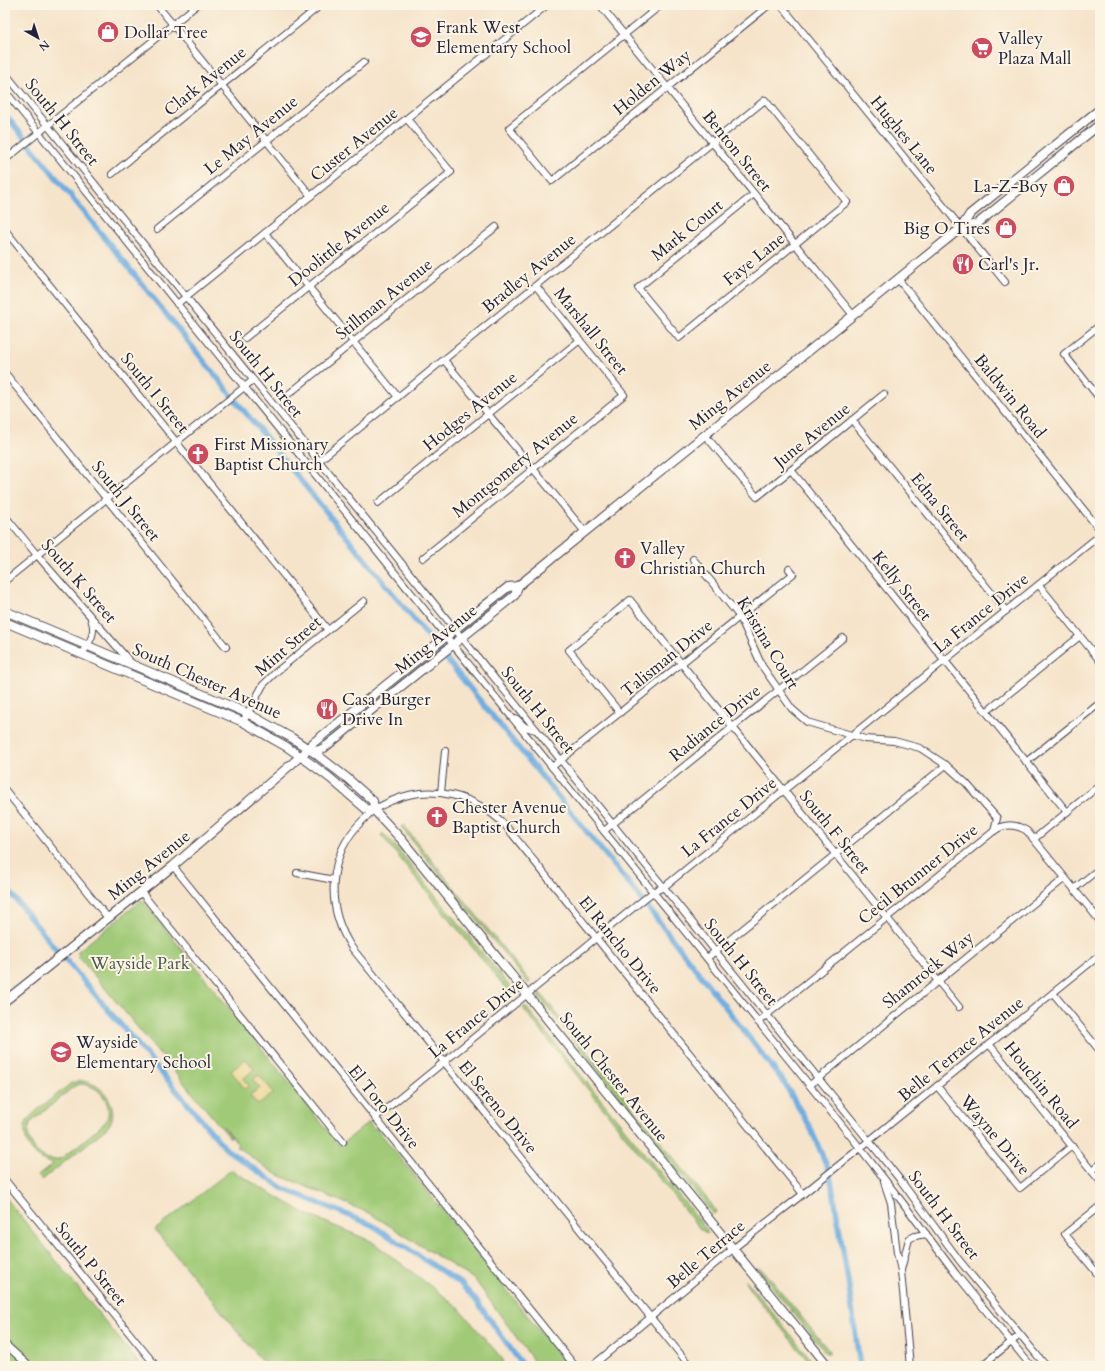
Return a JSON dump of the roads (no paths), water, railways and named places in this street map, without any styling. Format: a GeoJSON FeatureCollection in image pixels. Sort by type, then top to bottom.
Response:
{"type":"FeatureCollection","features":[{"type":"Feature","properties":{"kind":"main road","name":"Ming Avenue"},"geometry":{"type":"LineString","coordinates":[[309,749],[317,751],[324,748],[462,638],[515,595],[518,586],[961,228],[970,214],[1100,109]]}},
{"type":"Feature","properties":{"kind":"main road","name":"Ming Avenue"},"geometry":{"type":"LineString","coordinates":[[961,228],[977,224],[1100,124]]}},
{"type":"Feature","properties":{"kind":"main road"},"geometry":{"type":"LineString","coordinates":[[1031,180],[1030,171],[1047,152]]}},
{"type":"Feature","properties":{"kind":"main road","name":"Ming Avenue"},"geometry":{"type":"LineString","coordinates":[[5,1002],[173,866],[309,749],[312,743],[508,587],[518,586]]}},
{"type":"Feature","properties":{"kind":"main road","name":"South Chester Avenue"},"geometry":{"type":"LineString","coordinates":[[5,610],[247,713],[309,749],[347,778],[373,801],[374,810],[402,840],[734,1248],[828,1366]]}},
{"type":"Feature","properties":{"kind":"main road","name":"South Chester Avenue"},"geometry":{"type":"LineString","coordinates":[[5,622],[243,722],[301,756],[330,778],[366,809],[374,810]]}},
{"type":"Feature","properties":{"kind":"street"},"geometry":{"type":"LineString","coordinates":[[157,5],[311,196]]}},
{"type":"Feature","properties":{"kind":"street"},"geometry":{"type":"LineString","coordinates":[[5,160],[197,5]]}},
{"type":"Feature","properties":{"kind":"street","name":"Custer Avenue"},"geometry":{"type":"LineString","coordinates":[[177,304],[547,5]]}},
{"type":"Feature","properties":{"kind":"street","name":"Benton Street"},"geometry":{"type":"LineString","coordinates":[[600,5],[853,315]]}},
{"type":"Feature","properties":{"kind":"street"},"geometry":{"type":"LineString","coordinates":[[624,35],[661,5]]}},
{"type":"Feature","properties":{"kind":"street","name":"Holden Way"},"geometry":{"type":"LineString","coordinates":[[624,35],[509,128],[552,181],[769,5]]}},
{"type":"Feature","properties":{"kind":"street","name":"Hughes Lane"},"geometry":{"type":"LineString","coordinates":[[781,5],[1005,282]]}},
{"type":"Feature","properties":{"kind":"street","name":"Clark Avenue"},"geometry":{"type":"LineString","coordinates":[[112,174],[222,85],[314,7]]}},
{"type":"Feature","properties":{"kind":"street","name":"Le May Avenue"},"geometry":{"type":"LineString","coordinates":[[157,229],[364,62]]}},
{"type":"Feature","properties":{"kind":"street","name":"South H Street"},"geometry":{"type":"LineString","coordinates":[[5,73],[869,1141],[901,1181],[959,1260],[1046,1366]]}},
{"type":"Feature","properties":{"kind":"street","name":"South H Street"},"geometry":{"type":"LineString","coordinates":[[5,91],[245,387],[444,638],[552,767],[810,1085],[882,1176],[956,1274],[1031,1366]]}},
{"type":"Feature","properties":{"kind":"street","name":"Bradley Avenue"},"geometry":{"type":"LineString","coordinates":[[310,468],[765,100],[847,202]]}},
{"type":"Feature","properties":{"kind":"street","name":"Doolittle Avenue"},"geometry":{"type":"LineString","coordinates":[[245,338],[451,172],[407,118]]}},
{"type":"Feature","properties":{"kind":"street","name":"Mark Court"},"geometry":{"type":"LineString","coordinates":[[678,338],[638,288],[754,194]]}},
{"type":"Feature","properties":{"kind":"street","name":"Faye Lane"},"geometry":{"type":"LineString","coordinates":[[678,338],[847,202]]}},
{"type":"Feature","properties":{"kind":"street","name":"Stillman Avenue"},"geometry":{"type":"LineString","coordinates":[[290,393],[496,227]]}},
{"type":"Feature","properties":{"kind":"street","name":"South I Street"},"geometry":{"type":"LineString","coordinates":[[5,230],[328,630]]}},
{"type":"Feature","properties":{"kind":"street"},"geometry":{"type":"LineString","coordinates":[[265,233],[398,398]]}},
{"type":"Feature","properties":{"kind":"street","name":"Baldwin Road"},"geometry":{"type":"LineString","coordinates":[[898,279],[1100,530]]}},
{"type":"Feature","properties":{"kind":"street","name":"Marshall Street"},"geometry":{"type":"LineString","coordinates":[[536,286],[624,395]]}},
{"type":"Feature","properties":{"kind":"street"},"geometry":{"type":"LineString","coordinates":[[1100,325],[1064,354],[1100,399]]}},
{"type":"Feature","properties":{"kind":"street","name":"Hodges Avenue"},"geometry":{"type":"LineString","coordinates":[[378,503],[580,340]]}},
{"type":"Feature","properties":{"kind":"street"},"geometry":{"type":"LineString","coordinates":[[444,360],[585,532]]}},
{"type":"Feature","properties":{"kind":"street","name":"South J Street"},"geometry":{"type":"LineString","coordinates":[[5,374],[226,647]]}},
{"type":"Feature","properties":{"kind":"street"},"geometry":{"type":"LineString","coordinates":[[5,581],[253,380]]}},
{"type":"Feature","properties":{"kind":"street","name":"June Avenue"},"geometry":{"type":"LineString","coordinates":[[705,435],[756,497],[884,394]]}},
{"type":"Feature","properties":{"kind":"street","name":"Montgomery Avenue"},"geometry":{"type":"LineString","coordinates":[[423,558],[624,395]]}},
{"type":"Feature","properties":{"kind":"street","name":"Edna Street"},"geometry":{"type":"LineString","coordinates":[[852,420],[1006,611]]}},
{"type":"Feature","properties":{"kind":"street","name":"Kelly Street"},"geometry":{"type":"LineString","coordinates":[[791,470],[1067,812]]}},
{"type":"Feature","properties":{"kind":"street","name":"South K Street"},"geometry":{"type":"LineString","coordinates":[[5,516],[132,664]]}},
{"type":"Feature","properties":{"kind":"street","name":"La France Drive"},"geometry":{"type":"LineString","coordinates":[[375,1118],[638,904],[653,892],[664,887],[1100,535]]}},
{"type":"Feature","properties":{"kind":"street","name":"Kristina Court"},"geometry":{"type":"LineString","coordinates":[[693,559],[740,617],[762,666],[792,709],[807,722],[865,739],[894,741],[920,748],[946,765],[966,783],[997,818],[994,831]]}},
{"type":"Feature","properties":{"kind":"street","name":"Talisman Drive"},"geometry":{"type":"LineString","coordinates":[[552,767],[793,574],[789,569]]}},
{"type":"Feature","properties":{"kind":"street"},"geometry":{"type":"LineString","coordinates":[[1039,585],[1100,661]]}},
{"type":"Feature","properties":{"kind":"street","name":"South F Street"},"geometry":{"type":"LineString","coordinates":[[620,713],[568,650],[630,600],[959,1007]]}},
{"type":"Feature","properties":{"kind":"street","name":"Mint Street"},"geometry":{"type":"LineString","coordinates":[[243,722],[262,685],[364,601]]}},
{"type":"Feature","properties":{"kind":"street"},"geometry":{"type":"LineString","coordinates":[[82,654],[94,633],[94,625],[89,614]]}},
{"type":"Feature","properties":{"kind":"street"},"geometry":{"type":"LineString","coordinates":[[986,712],[1080,636]]}},
{"type":"Feature","properties":{"kind":"street","name":"Radiance Drive"},"geometry":{"type":"LineString","coordinates":[[604,831],[843,638]]}},
{"type":"Feature","properties":{"kind":"street"},"geometry":{"type":"LineString","coordinates":[[1026,762],[1100,703]]}},
{"type":"Feature","properties":{"kind":"street"},"geometry":{"type":"LineString","coordinates":[[503,708],[525,727],[536,730]]}},
{"type":"Feature","properties":{"kind":"street"},"geometry":{"type":"LineString","coordinates":[[441,793],[445,751]]}},
{"type":"Feature","properties":{"kind":"street"},"geometry":{"type":"LineString","coordinates":[[707,958],[946,765]]}},
{"type":"Feature","properties":{"kind":"street"},"geometry":{"type":"LineString","coordinates":[[1100,785],[1034,839],[1100,921]]}},
{"type":"Feature","properties":{"kind":"street"},"geometry":{"type":"LineString","coordinates":[[5,790],[108,918]]}},
{"type":"Feature","properties":{"kind":"street","name":"El Rancho Drive"},"geometry":{"type":"LineString","coordinates":[[374,810],[396,799],[426,792],[459,796],[483,807],[498,818],[803,1194]]}},
{"type":"Feature","properties":{"kind":"street","name":"El Sereno Drive"},"geometry":{"type":"LineString","coordinates":[[374,810],[360,824],[346,842],[338,861],[334,880],[333,896],[341,929],[346,940],[690,1366]]}},
{"type":"Feature","properties":{"kind":"street","name":"Cecil Brunner Drive"},"geometry":{"type":"LineString","coordinates":[[758,1022],[994,831],[1004,826],[1016,825],[1027,831],[1034,839]]}},
{"type":"Feature","properties":{"kind":"street","name":"El Toro Drive"},"geometry":{"type":"LineString","coordinates":[[173,866],[575,1366]]}},
{"type":"Feature","properties":{"kind":"street"},"geometry":{"type":"LineString","coordinates":[[1074,889],[1100,868]]}},
{"type":"Feature","properties":{"kind":"street"},"geometry":{"type":"LineString","coordinates":[[296,873],[334,880]]}},
{"type":"Feature","properties":{"kind":"street","name":"Shamrock Way"},"geometry":{"type":"LineString","coordinates":[[810,1085],[1065,878]]}},
{"type":"Feature","properties":{"kind":"street"},"geometry":{"type":"LineString","coordinates":[[141,892],[343,1142]]}},
{"type":"Feature","properties":{"kind":"street","name":"Belle Terrace Avenue"},"geometry":{"type":"LineString","coordinates":[[839,1165],[1100,955]]}},
{"type":"Feature","properties":{"kind":"street"},"geometry":{"type":"LineString","coordinates":[[1053,992],[1100,1051]]}},
{"type":"Feature","properties":{"kind":"street","name":"Houchin Road"},"geometry":{"type":"LineString","coordinates":[[989,1044],[1100,1181]]}},
{"type":"Feature","properties":{"kind":"street","name":"Wayne Drive"},"geometry":{"type":"LineString","coordinates":[[937,1086],[1020,1188],[1072,1146]]}},
{"type":"Feature","properties":{"kind":"street"},"geometry":{"type":"LineString","coordinates":[[1092,1171],[1100,1164]]}},
{"type":"Feature","properties":{"kind":"street","name":"Belle Terrace"},"geometry":{"type":"LineString","coordinates":[[592,1366],[734,1248],[839,1165]]}},
{"type":"Feature","properties":{"kind":"street"},"geometry":{"type":"LineString","coordinates":[[882,1176],[891,1203],[897,1253],[901,1271],[910,1366]]}},
{"type":"Feature","properties":{"kind":"street","name":"South P Street"},"geometry":{"type":"LineString","coordinates":[[5,1180],[156,1366]]}},
{"type":"Feature","properties":{"kind":"street"},"geometry":{"type":"LineString","coordinates":[[1100,1206],[1065,1234],[1100,1277]]}},
{"type":"Feature","properties":{"kind":"street"},"geometry":{"type":"LineString","coordinates":[[901,1271],[909,1239],[926,1234]]}},
{"type":"Feature","properties":{"kind":"street"},"geometry":{"type":"LineString","coordinates":[[980,1366],[1020,1334]]}},
{"type":"Feature","properties":{"kind":"street"},"geometry":{"type":"LineString","coordinates":[[5,1344],[29,1366]]}},
{"type":"Feature","properties":{"kind":"waterway"},"geometry":{"type":"LineString","coordinates":[[5,114],[228,391],[635,891],[783,1081],[810,1127],[829,1171],[848,1280],[860,1366]]}},
{"type":"Feature","properties":{"kind":"waterway"},"geometry":{"type":"LineString","coordinates":[[5,886],[58,952]]}},
{"type":"Feature","properties":{"kind":"waterway"},"geometry":{"type":"LineString","coordinates":[[65,959],[226,1149],[282,1188],[372,1225],[461,1284],[475,1299],[523,1366]]}},
{"type":"Feature","properties":{"kind":"place","name":"Dollar Tree"},"geometry":{"type":"Point","coordinates":[108,32]}},
{"type":"Feature","properties":{"kind":"place","name":"Frank West Elementary School"},"geometry":{"type":"Point","coordinates":[421,37]}},
{"type":"Feature","properties":{"kind":"place","name":"Valley Plaza Mall"},"geometry":{"type":"Point","coordinates":[982,48]}},
{"type":"Feature","properties":{"kind":"place","name":"La-Z-Boy"},"geometry":{"type":"Point","coordinates":[1064,186]}},
{"type":"Feature","properties":{"kind":"place","name":"Big O Tires"},"geometry":{"type":"Point","coordinates":[1006,228]}},
{"type":"Feature","properties":{"kind":"place","name":"Carl's Jr."},"geometry":{"type":"Point","coordinates":[963,264]}},
{"type":"Feature","properties":{"kind":"place","name":"First Missionary Baptist Church"},"geometry":{"type":"Point","coordinates":[198,454]}},
{"type":"Feature","properties":{"kind":"place","name":"Valley Christian Church"},"geometry":{"type":"Point","coordinates":[625,558]}},
{"type":"Feature","properties":{"kind":"place","name":"Casa Burger Drive In"},"geometry":{"type":"Point","coordinates":[327,709]}},
{"type":"Feature","properties":{"kind":"place","name":"Chester Avenue Baptist Church"},"geometry":{"type":"Point","coordinates":[437,817]}},
{"type":"Feature","properties":{"kind":"place","name":"Wayside Elementary School"},"geometry":{"type":"Point","coordinates":[61,1052]}},
{"type":"Feature","properties":{"kind":"park label","name":"Wayside Park"},"geometry":{"type":"Point","coordinates":[140,963]}}]}
